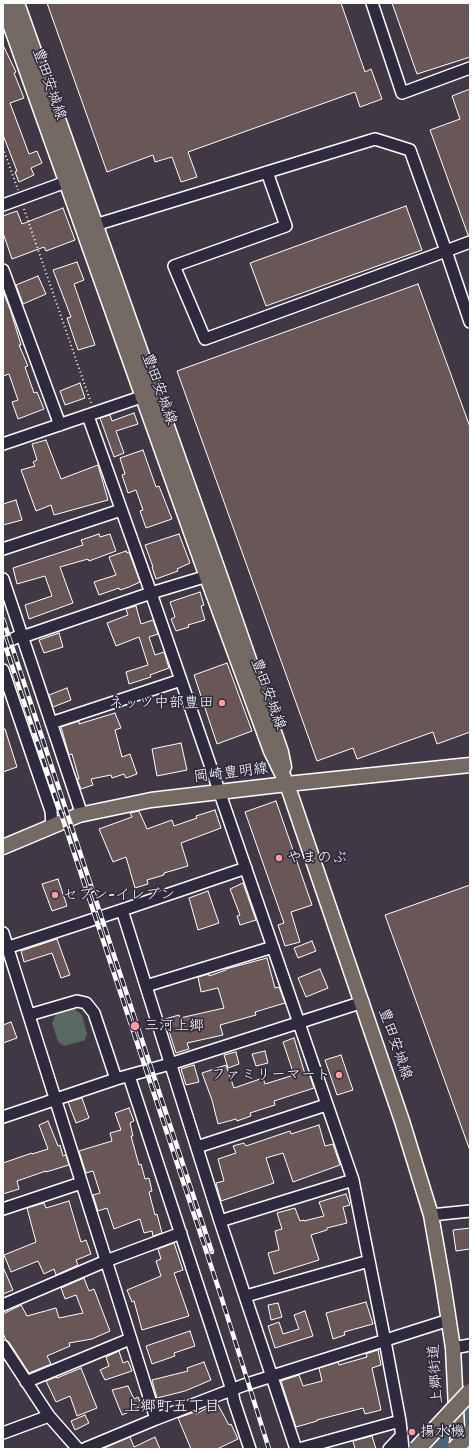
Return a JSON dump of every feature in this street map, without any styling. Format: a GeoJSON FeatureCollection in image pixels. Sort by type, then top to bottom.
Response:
{"type":"FeatureCollection","features":[{"type":"Feature","properties":{"kind":"highway"},"geometry":{"type":"LineString","coordinates":[[417,1449],[463,1392]]}},
{"type":"Feature","properties":{"kind":"highway"},"geometry":{"type":"LineString","coordinates":[[454,1449],[470,1433]]}},
{"type":"Feature","properties":{"kind":"main road","name":"豊田安城線"},"geometry":{"type":"LineString","coordinates":[[17,3],[72,180],[95,225],[149,395]]}},
{"type":"Feature","properties":{"kind":"main road","name":"豊田安城線"},"geometry":{"type":"LineString","coordinates":[[3,4],[72,180],[213,575],[281,752],[287,784],[402,1121],[431,1215],[449,1320]]}},
{"type":"Feature","properties":{"kind":"main road","name":"岡崎豊明線"},"geometry":{"type":"LineString","coordinates":[[3,847],[82,815],[151,800],[219,791],[470,765]]}},
{"type":"Feature","properties":{"kind":"main road","name":"上郷街道"},"geometry":{"type":"LineString","coordinates":[[449,1320],[453,1348],[463,1392],[458,1449]]}},
{"type":"Feature","properties":{"kind":"street"},"geometry":{"type":"LineString","coordinates":[[372,3],[402,93],[470,68]]}},
{"type":"Feature","properties":{"kind":"street"},"geometry":{"type":"LineString","coordinates":[[95,225],[376,139],[410,150],[470,322]]}},
{"type":"Feature","properties":{"kind":"street"},"geometry":{"type":"LineString","coordinates":[[267,172],[286,226],[174,266],[205,339],[470,242]]}},
{"type":"Feature","properties":{"kind":"street"},"geometry":{"type":"LineString","coordinates":[[3,205],[72,180]]}},
{"type":"Feature","properties":{"kind":"street"},"geometry":{"type":"LineString","coordinates":[[3,270],[60,425]]}},
{"type":"Feature","properties":{"kind":"street"},"geometry":{"type":"LineString","coordinates":[[3,444],[149,395]]}},
{"type":"Feature","properties":{"kind":"street"},"geometry":{"type":"LineString","coordinates":[[91,415],[121,510],[353,1180],[386,1341],[400,1421],[403,1449]]}},
{"type":"Feature","properties":{"kind":"street"},"geometry":{"type":"LineString","coordinates":[[3,549],[121,510]]}},
{"type":"Feature","properties":{"kind":"street"},"geometry":{"type":"LineString","coordinates":[[3,644],[16,637],[22,637],[151,593],[213,575]]}},
{"type":"Feature","properties":{"kind":"street"},"geometry":{"type":"LineString","coordinates":[[3,579],[82,815]]}},
{"type":"Feature","properties":{"kind":"street"},"geometry":{"type":"LineString","coordinates":[[3,670],[50,811],[52,826]]}},
{"type":"Feature","properties":{"kind":"street"},"geometry":{"type":"LineString","coordinates":[[51,723],[181,680]]}},
{"type":"Feature","properties":{"kind":"street"},"geometry":{"type":"LineString","coordinates":[[5,948],[246,868]]}},
{"type":"Feature","properties":{"kind":"street"},"geometry":{"type":"LineString","coordinates":[[122,910],[220,1221],[297,1449],[400,1421]]}},
{"type":"Feature","properties":{"kind":"street"},"geometry":{"type":"LineString","coordinates":[[3,933],[5,948],[29,1015],[156,1419]]}},
{"type":"Feature","properties":{"kind":"street"},"geometry":{"type":"LineString","coordinates":[[146,986],[273,947]]}},
{"type":"Feature","properties":{"kind":"street"},"geometry":{"type":"LineString","coordinates":[[29,1015],[77,1001],[86,1003],[94,1013],[116,1079]]}},
{"type":"Feature","properties":{"kind":"street"},"geometry":{"type":"LineString","coordinates":[[3,1117],[116,1079],[170,1064],[362,1002]]}},
{"type":"Feature","properties":{"kind":"street"},"geometry":{"type":"LineString","coordinates":[[129,1076],[250,1449]]}},
{"type":"Feature","properties":{"kind":"street"},"geometry":{"type":"LineString","coordinates":[[197,1147],[326,1105]]}},
{"type":"Feature","properties":{"kind":"street"},"geometry":{"type":"LineString","coordinates":[[220,1221],[353,1180]]}},
{"type":"Feature","properties":{"kind":"street"},"geometry":{"type":"LineString","coordinates":[[3,1209],[81,1183]]}},
{"type":"Feature","properties":{"kind":"street"},"geometry":{"type":"LineString","coordinates":[[431,1215],[470,1211]]}},
{"type":"Feature","properties":{"kind":"street"},"geometry":{"type":"LineString","coordinates":[[3,1305],[106,1261],[181,1233]]}},
{"type":"Feature","properties":{"kind":"street"},"geometry":{"type":"LineString","coordinates":[[246,1296],[369,1261]]}},
{"type":"Feature","properties":{"kind":"street"},"geometry":{"type":"LineString","coordinates":[[84,1449],[244,1385],[449,1320]]}},
{"type":"Feature","properties":{"kind":"street"},"geometry":{"type":"LineString","coordinates":[[26,1382],[132,1344]]}},
{"type":"Feature","properties":{"kind":"street"},"geometry":{"type":"LineString","coordinates":[[453,1348],[470,1345]]}},
{"type":"Feature","properties":{"kind":"street"},"geometry":{"type":"LineString","coordinates":[[3,1346],[49,1416],[78,1449]]}},
{"type":"Feature","properties":{"kind":"street"},"geometry":{"type":"LineString","coordinates":[[3,1433],[49,1416]]}},
{"type":"Feature","properties":{"kind":"street"},"geometry":{"type":"LineString","coordinates":[[389,1449],[402,1435]]}},
{"type":"Feature","properties":{"kind":"path"},"geometry":{"type":"LineString","coordinates":[[3,148],[91,415]]}},
{"type":"Feature","properties":{"kind":"green space"},"geometry":{"type":"Polygon","coordinates":[[[72,1007],[82,1015],[87,1034],[85,1040],[64,1046],[58,1042],[52,1023],[57,1012],[72,1007]]]}},
{"type":"Feature","properties":{"kind":"water"},"geometry":{"type":"Polygon","coordinates":[[[470,1403],[470,1426],[449,1449],[428,1449],[438,1436],[470,1403]]]}},
{"type":"Feature","properties":{"kind":"building"},"geometry":{"type":"Polygon","coordinates":[[[47,3],[341,3],[365,72],[371,69],[382,99],[360,107],[355,92],[188,152],[197,177],[181,182],[172,157],[155,162],[153,155],[107,172],[47,3]]]}},
{"type":"Feature","properties":{"kind":"building"},"geometry":{"type":"Polygon","coordinates":[[[392,3],[470,3],[470,57],[417,74],[392,3]]]}},
{"type":"Feature","properties":{"kind":"building"},"geometry":{"type":"Polygon","coordinates":[[[3,45],[16,72],[14,73],[24,98],[10,103],[29,154],[37,151],[42,163],[31,168],[34,175],[19,182],[15,172],[17,171],[3,135],[3,45]]]}},
{"type":"Feature","properties":{"kind":"building"},"geometry":{"type":"Polygon","coordinates":[[[470,89],[470,235],[468,235],[430,130],[460,119],[452,96],[470,89]]]}},
{"type":"Feature","properties":{"kind":"building"},"geometry":{"type":"Polygon","coordinates":[[[406,206],[422,250],[266,306],[250,263],[406,206]]]}},
{"type":"Feature","properties":{"kind":"building"},"geometry":{"type":"Polygon","coordinates":[[[63,208],[75,240],[46,251],[44,247],[12,259],[3,233],[3,216],[17,211],[22,224],[63,208]]]}},
{"type":"Feature","properties":{"kind":"building"},"geometry":{"type":"Polygon","coordinates":[[[77,262],[84,280],[74,284],[95,345],[78,350],[67,318],[71,317],[53,270],[77,262]]]}},
{"type":"Feature","properties":{"kind":"building"},"geometry":{"type":"Polygon","coordinates":[[[38,276],[46,294],[23,304],[16,285],[38,276]]]}},
{"type":"Feature","properties":{"kind":"building"},"geometry":{"type":"Polygon","coordinates":[[[418,284],[470,427],[470,732],[437,744],[433,732],[357,759],[353,748],[317,761],[177,371],[418,284]]]}},
{"type":"Feature","properties":{"kind":"building"},"geometry":{"type":"Polygon","coordinates":[[[3,294],[10,309],[21,345],[19,345],[28,366],[25,367],[34,393],[37,392],[44,409],[18,419],[12,402],[18,400],[9,374],[3,376],[3,294]]]}},
{"type":"Feature","properties":{"kind":"building"},"geometry":{"type":"Polygon","coordinates":[[[80,383],[85,398],[65,405],[60,391],[80,383]]]}},
{"type":"Feature","properties":{"kind":"building"},"geometry":{"type":"Polygon","coordinates":[[[134,413],[138,424],[116,431],[124,453],[114,457],[100,418],[110,415],[112,421],[134,413]]]}},
{"type":"Feature","properties":{"kind":"building"},"geometry":{"type":"Polygon","coordinates":[[[46,440],[61,479],[98,465],[108,500],[54,515],[51,505],[36,511],[21,470],[35,466],[33,462],[37,460],[32,444],[46,440]]]}},
{"type":"Feature","properties":{"kind":"building"},"geometry":{"type":"Polygon","coordinates":[[[143,450],[156,487],[159,486],[172,519],[146,528],[140,511],[143,510],[136,490],[128,493],[122,475],[125,474],[120,458],[143,450]]]}},
{"type":"Feature","properties":{"kind":"building"},"geometry":{"type":"Polygon","coordinates":[[[16,500],[22,520],[3,525],[3,504],[16,500]]]}},
{"type":"Feature","properties":{"kind":"building"},"geometry":{"type":"Polygon","coordinates":[[[99,534],[100,537],[110,534],[116,551],[89,561],[88,559],[60,567],[73,603],[29,619],[25,605],[52,596],[45,576],[17,584],[13,568],[83,545],[81,540],[99,534]]]}},
{"type":"Feature","properties":{"kind":"building"},"geometry":{"type":"Polygon","coordinates":[[[179,534],[190,563],[177,569],[178,571],[156,579],[145,545],[179,534]]]}},
{"type":"Feature","properties":{"kind":"building"},"geometry":{"type":"Polygon","coordinates":[[[126,551],[127,553],[129,552],[140,582],[120,590],[119,588],[99,595],[94,582],[116,575],[109,557],[126,551]]]}},
{"type":"Feature","properties":{"kind":"building"},"geometry":{"type":"Polygon","coordinates":[[[200,592],[204,605],[201,606],[205,620],[188,625],[189,627],[176,631],[171,619],[175,617],[170,602],[200,592]]]}},
{"type":"Feature","properties":{"kind":"building"},"geometry":{"type":"Polygon","coordinates":[[[136,606],[141,624],[153,620],[158,634],[149,637],[155,655],[164,652],[169,668],[150,675],[151,677],[129,684],[126,672],[148,665],[139,637],[116,646],[107,623],[128,615],[126,609],[136,606]]]}},
{"type":"Feature","properties":{"kind":"building"},"geometry":{"type":"Polygon","coordinates":[[[59,633],[63,647],[44,653],[39,640],[59,633]]]}},
{"type":"Feature","properties":{"kind":"building","name":"ネッツ中部豊田"},"geometry":{"type":"Polygon","coordinates":[[[227,663],[252,731],[217,744],[194,675],[227,663]]]}},
{"type":"Feature","properties":{"kind":"building"},"geometry":{"type":"Polygon","coordinates":[[[67,688],[71,700],[53,707],[49,695],[67,688]]]}},
{"type":"Feature","properties":{"kind":"building"},"geometry":{"type":"Polygon","coordinates":[[[115,713],[121,728],[115,730],[122,757],[130,754],[137,774],[126,778],[124,774],[112,778],[111,775],[91,779],[93,785],[81,789],[77,779],[79,779],[72,754],[69,755],[61,727],[79,721],[79,724],[115,713]]]}},
{"type":"Feature","properties":{"kind":"building"},"geometry":{"type":"Polygon","coordinates":[[[3,729],[5,729],[17,767],[3,772],[3,729]]]}},
{"type":"Feature","properties":{"kind":"building"},"geometry":{"type":"Polygon","coordinates":[[[181,743],[187,770],[157,776],[152,749],[181,743]]]}},
{"type":"Feature","properties":{"kind":"building","name":"やまのぶ"},"geometry":{"type":"Polygon","coordinates":[[[276,801],[312,905],[291,912],[300,942],[285,946],[278,925],[284,923],[245,812],[276,801]]]}},
{"type":"Feature","properties":{"kind":"building"},"geometry":{"type":"Polygon","coordinates":[[[215,810],[221,828],[181,843],[188,866],[147,880],[148,884],[135,888],[126,857],[113,862],[99,829],[132,817],[130,813],[139,811],[147,829],[172,820],[174,826],[197,818],[196,816],[215,810]]]}},
{"type":"Feature","properties":{"kind":"building","name":"セブン-イレブン"},"geometry":{"type":"Polygon","coordinates":[[[58,879],[67,906],[52,911],[42,884],[58,879]]]}},
{"type":"Feature","properties":{"kind":"building"},"geometry":{"type":"Polygon","coordinates":[[[243,883],[256,920],[240,925],[237,916],[240,915],[230,889],[243,883]]]}},
{"type":"Feature","properties":{"kind":"building"},"geometry":{"type":"Polygon","coordinates":[[[470,885],[470,1148],[469,1148],[385,915],[470,885]]]}},
{"type":"Feature","properties":{"kind":"building"},"geometry":{"type":"Polygon","coordinates":[[[208,891],[219,923],[198,930],[189,898],[208,891]]]}},
{"type":"Feature","properties":{"kind":"building"},"geometry":{"type":"Polygon","coordinates":[[[57,939],[70,975],[61,978],[52,953],[24,962],[21,951],[57,939]]]}},
{"type":"Feature","properties":{"kind":"building"},"geometry":{"type":"Polygon","coordinates":[[[312,941],[316,951],[298,958],[294,948],[312,941]]]}},
{"type":"Feature","properties":{"kind":"building"},"geometry":{"type":"Polygon","coordinates":[[[267,958],[275,988],[279,987],[285,1003],[255,1012],[256,1015],[220,1025],[223,1035],[187,1043],[189,1049],[176,1053],[165,1019],[179,1015],[180,1018],[224,1008],[218,988],[201,992],[198,977],[209,974],[209,976],[226,969],[267,958]]]}},
{"type":"Feature","properties":{"kind":"building"},"geometry":{"type":"Polygon","coordinates":[[[320,969],[328,988],[306,997],[298,978],[320,969]]]}},
{"type":"Feature","properties":{"kind":"building"},"geometry":{"type":"Polygon","coordinates":[[[11,1022],[17,1038],[3,1043],[3,1025],[11,1022]]]}},
{"type":"Feature","properties":{"kind":"building"},"geometry":{"type":"Polygon","coordinates":[[[294,1038],[305,1074],[309,1073],[314,1088],[274,1101],[275,1105],[250,1113],[251,1116],[237,1121],[236,1119],[218,1124],[212,1100],[202,1073],[226,1065],[234,1088],[263,1078],[265,1084],[294,1075],[283,1042],[294,1038]]]}},
{"type":"Feature","properties":{"kind":"building"},"geometry":{"type":"Polygon","coordinates":[[[265,1051],[268,1063],[256,1066],[252,1054],[265,1051]]]}},
{"type":"Feature","properties":{"kind":"building"},"geometry":{"type":"Polygon","coordinates":[[[236,1052],[239,1064],[228,1068],[224,1055],[236,1052]]]}},
{"type":"Feature","properties":{"kind":"building","name":"ファミリーマート"},"geometry":{"type":"Polygon","coordinates":[[[341,1055],[353,1090],[337,1095],[325,1060],[341,1055]]]}},
{"type":"Feature","properties":{"kind":"building"},"geometry":{"type":"Polygon","coordinates":[[[194,1065],[199,1082],[186,1085],[181,1069],[194,1065]]]}},
{"type":"Feature","properties":{"kind":"building"},"geometry":{"type":"Polygon","coordinates":[[[82,1098],[89,1118],[76,1123],[68,1102],[82,1098]]]}},
{"type":"Feature","properties":{"kind":"building"},"geometry":{"type":"Polygon","coordinates":[[[129,1108],[134,1121],[130,1123],[133,1136],[131,1136],[139,1165],[141,1164],[145,1179],[149,1178],[152,1191],[149,1192],[155,1215],[157,1214],[162,1233],[153,1236],[152,1231],[144,1233],[140,1219],[114,1229],[107,1208],[98,1211],[93,1195],[100,1193],[93,1171],[86,1173],[79,1151],[112,1141],[110,1133],[121,1130],[115,1113],[129,1108]]]}},
{"type":"Feature","properties":{"kind":"building"},"geometry":{"type":"Polygon","coordinates":[[[48,1121],[58,1146],[60,1145],[63,1156],[66,1155],[69,1165],[17,1181],[19,1189],[3,1194],[3,1163],[48,1149],[39,1125],[48,1121]]]}},
{"type":"Feature","properties":{"kind":"building"},"geometry":{"type":"Polygon","coordinates":[[[319,1125],[325,1146],[333,1144],[340,1165],[293,1182],[283,1153],[266,1158],[274,1183],[221,1201],[216,1183],[224,1181],[218,1159],[236,1153],[233,1146],[244,1143],[246,1146],[290,1131],[291,1134],[319,1125]]]}},
{"type":"Feature","properties":{"kind":"building"},"geometry":{"type":"Polygon","coordinates":[[[346,1194],[350,1205],[343,1207],[347,1223],[327,1228],[327,1230],[311,1235],[319,1260],[274,1274],[268,1253],[279,1250],[275,1231],[282,1229],[277,1213],[295,1208],[300,1221],[324,1216],[319,1202],[346,1194]]]}},
{"type":"Feature","properties":{"kind":"building"},"geometry":{"type":"Polygon","coordinates":[[[69,1201],[81,1242],[86,1240],[91,1254],[76,1260],[78,1265],[56,1275],[54,1269],[44,1274],[38,1261],[11,1272],[4,1255],[36,1242],[27,1208],[44,1203],[46,1208],[69,1201]]]}},
{"type":"Feature","properties":{"kind":"building"},"geometry":{"type":"Polygon","coordinates":[[[470,1228],[470,1249],[456,1251],[453,1230],[470,1228]]]}},
{"type":"Feature","properties":{"kind":"building"},"geometry":{"type":"Polygon","coordinates":[[[174,1243],[183,1270],[174,1273],[189,1316],[142,1330],[134,1301],[132,1302],[127,1290],[161,1276],[156,1261],[161,1259],[158,1249],[174,1243]]]}},
{"type":"Feature","properties":{"kind":"building"},"geometry":{"type":"Polygon","coordinates":[[[3,1267],[13,1290],[3,1294],[3,1267]]]}},
{"type":"Feature","properties":{"kind":"building"},"geometry":{"type":"Polygon","coordinates":[[[84,1278],[89,1291],[94,1289],[110,1331],[92,1339],[69,1343],[70,1346],[47,1356],[51,1364],[29,1373],[9,1342],[6,1340],[3,1333],[3,1314],[21,1305],[27,1316],[56,1308],[59,1318],[83,1313],[76,1295],[65,1299],[61,1288],[84,1278]]]}},
{"type":"Feature","properties":{"kind":"building"},"geometry":{"type":"Polygon","coordinates":[[[366,1302],[373,1324],[344,1332],[345,1335],[333,1339],[326,1313],[366,1302]]]}},
{"type":"Feature","properties":{"kind":"building"},"geometry":{"type":"Polygon","coordinates":[[[278,1303],[282,1317],[271,1320],[268,1305],[278,1303]]]}},
{"type":"Feature","properties":{"kind":"building"},"geometry":{"type":"Polygon","coordinates":[[[305,1311],[313,1336],[275,1348],[268,1326],[279,1322],[283,1334],[299,1329],[294,1315],[305,1311]]]}},
{"type":"Feature","properties":{"kind":"building"},"geometry":{"type":"Polygon","coordinates":[[[190,1331],[195,1346],[174,1353],[175,1356],[152,1364],[146,1346],[190,1331]]]}},
{"type":"Feature","properties":{"kind":"building"},"geometry":{"type":"Polygon","coordinates":[[[378,1350],[381,1365],[372,1368],[381,1410],[365,1414],[363,1408],[296,1427],[281,1381],[299,1375],[303,1386],[322,1381],[319,1368],[338,1362],[339,1365],[367,1357],[366,1354],[378,1350]]]}},
{"type":"Feature","properties":{"kind":"building"},"geometry":{"type":"Polygon","coordinates":[[[119,1351],[123,1363],[128,1361],[132,1371],[105,1380],[100,1370],[109,1366],[106,1357],[119,1351]]]}},
{"type":"Feature","properties":{"kind":"building"},"geometry":{"type":"Polygon","coordinates":[[[204,1362],[211,1380],[185,1391],[157,1398],[152,1380],[188,1371],[187,1368],[204,1362]]]}},
{"type":"Feature","properties":{"kind":"building"},"geometry":{"type":"Polygon","coordinates":[[[81,1368],[97,1408],[77,1416],[70,1396],[56,1402],[46,1381],[81,1368]]]}},
{"type":"Feature","properties":{"kind":"building"},"geometry":{"type":"Polygon","coordinates":[[[128,1386],[134,1399],[138,1397],[142,1406],[122,1415],[112,1390],[128,1386]]]}},
{"type":"Feature","properties":{"kind":"building"},"geometry":{"type":"Polygon","coordinates":[[[217,1403],[229,1425],[231,1424],[238,1439],[217,1449],[191,1449],[178,1418],[195,1412],[196,1414],[217,1403]]]}},
{"type":"Feature","properties":{"kind":"building"},"geometry":{"type":"Polygon","coordinates":[[[85,1415],[89,1423],[75,1430],[71,1421],[85,1415]]]}},
{"type":"Feature","properties":{"kind":"building"},"geometry":{"type":"Polygon","coordinates":[[[372,1436],[376,1449],[355,1449],[353,1441],[372,1436]]]}},
{"type":"Feature","properties":{"kind":"building"},"geometry":{"type":"Polygon","coordinates":[[[130,1437],[134,1447],[155,1437],[160,1449],[102,1449],[130,1437]]]}},
{"type":"Feature","properties":{"kind":"railway"},"geometry":{"type":"LineString","coordinates":[[3,619],[212,1252]]}},
{"type":"Feature","properties":{"kind":"railway"},"geometry":{"type":"LineString","coordinates":[[3,639],[220,1293],[269,1449]]}},
{"type":"Feature","properties":{"kind":"place","name":"ネッツ中部豊田"},"geometry":{"type":"Point","coordinates":[222,703]}},
{"type":"Feature","properties":{"kind":"place","name":"やまのぶ"},"geometry":{"type":"Point","coordinates":[279,858]}},
{"type":"Feature","properties":{"kind":"place","name":"セブン-イレブン"},"geometry":{"type":"Point","coordinates":[55,895]}},
{"type":"Feature","properties":{"kind":"place","name":"三河上郷"},"geometry":{"type":"Point","coordinates":[135,1026]}},
{"type":"Feature","properties":{"kind":"place","name":"ファミリーマート"},"geometry":{"type":"Point","coordinates":[339,1075]}},
{"type":"Feature","properties":{"kind":"place","name":"揚水機"},"geometry":{"type":"Point","coordinates":[412,1432]}},
{"type":"Feature","properties":{"kind":"district","name":"上郷町五丁目"},"geometry":{"type":"Point","coordinates":[172,1407]}}]}
